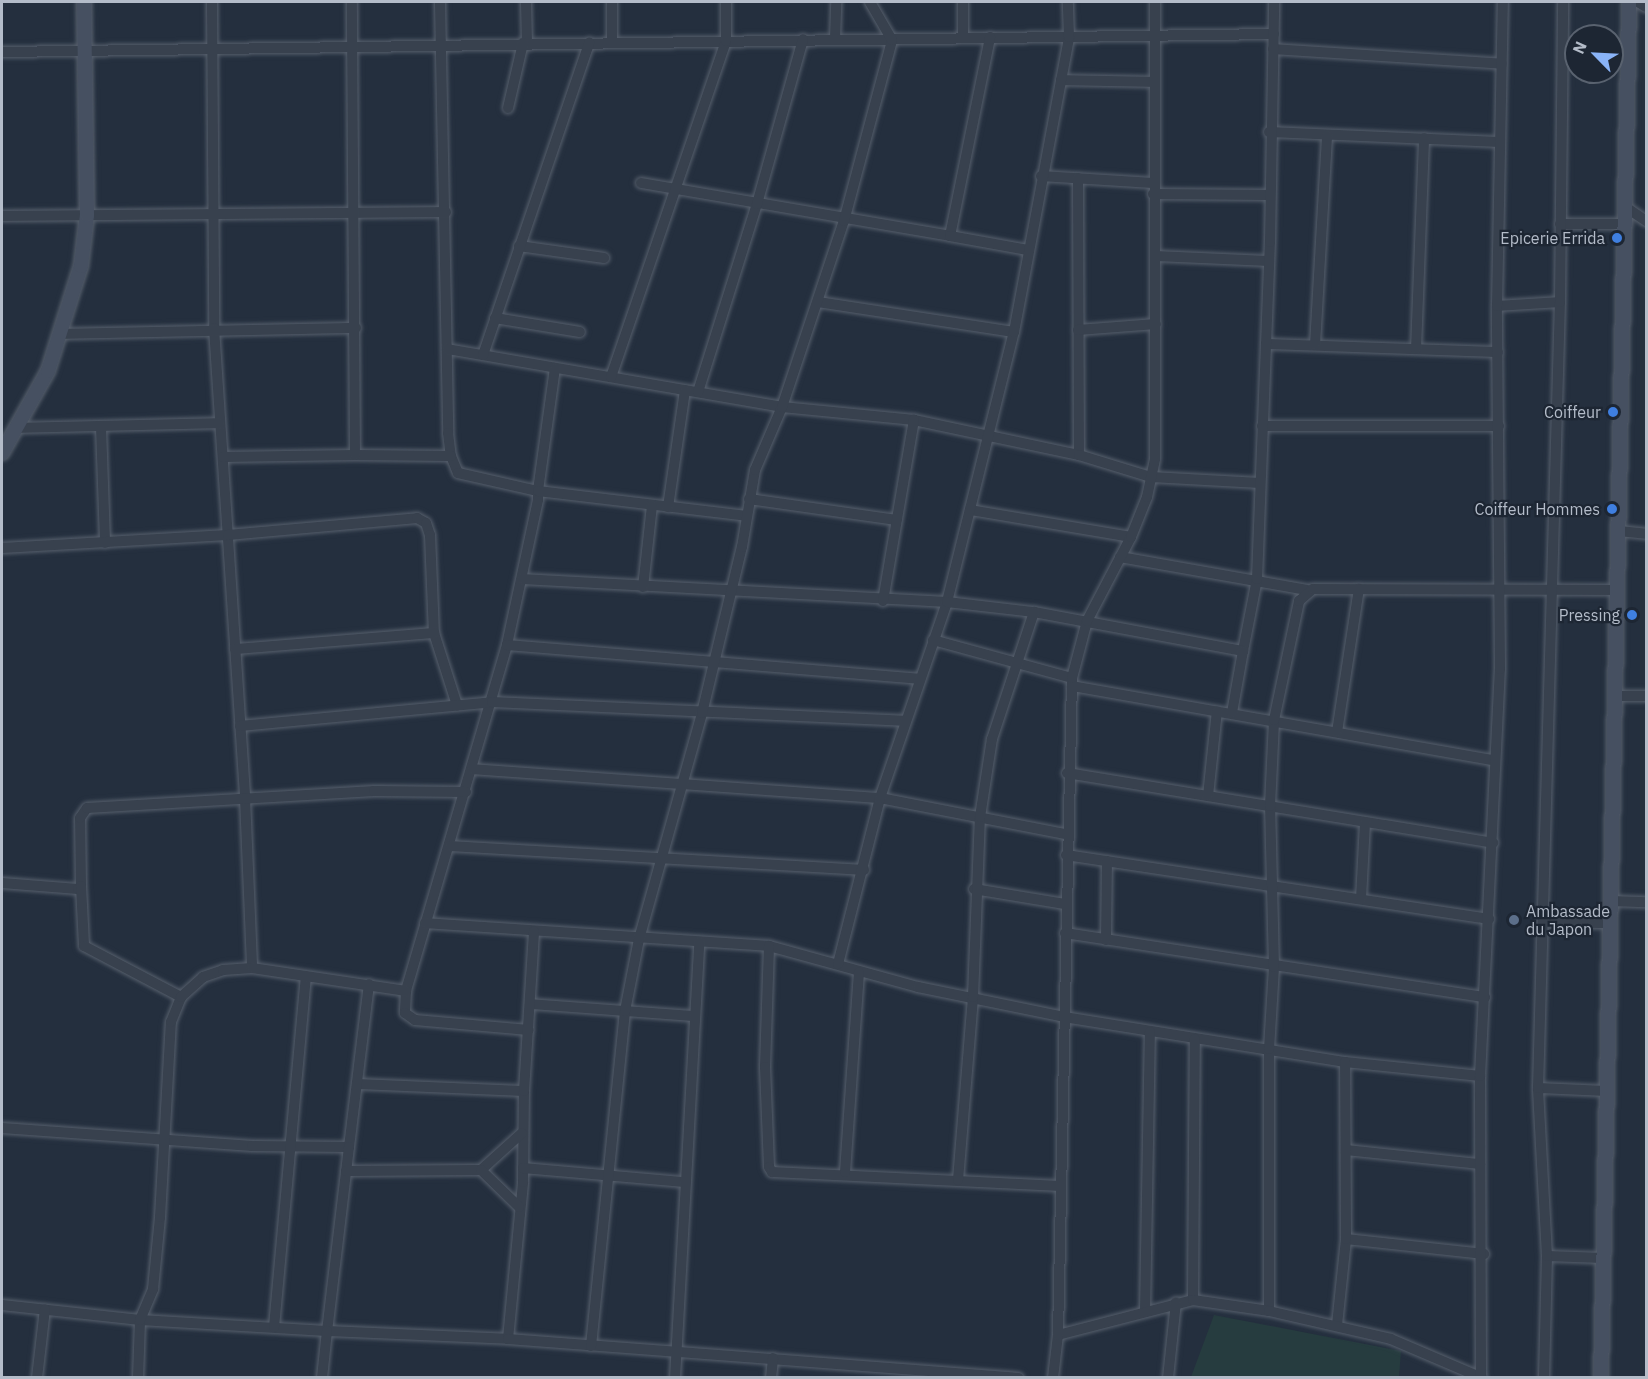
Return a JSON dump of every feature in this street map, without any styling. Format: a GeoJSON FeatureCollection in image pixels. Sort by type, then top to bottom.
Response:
{"type":"FeatureCollection","features":[{"type":"Feature","properties":{"kind":"street"},"geometry":{"type":"LineString","coordinates":[[2,453],[48,371],[62,334],[81,266],[87,215],[84,2]]}},
{"type":"Feature","properties":{"kind":"street"},"geometry":{"type":"LineString","coordinates":[[212,2],[214,328],[245,798],[252,968]]}},
{"type":"Feature","properties":{"kind":"street"},"geometry":{"type":"LineString","coordinates":[[352,2],[356,327],[355,455]]}},
{"type":"Feature","properties":{"kind":"street"},"geometry":{"type":"LineString","coordinates":[[440,2],[451,456],[458,473],[466,477],[538,491],[747,516]]}},
{"type":"Feature","properties":{"kind":"street"},"geometry":{"type":"LineString","coordinates":[[508,108],[525,44],[526,2]]}},
{"type":"Feature","properties":{"kind":"street"},"geometry":{"type":"LineString","coordinates":[[612,2],[612,42]]}},
{"type":"Feature","properties":{"kind":"street"},"geometry":{"type":"LineString","coordinates":[[611,377],[672,189],[726,41],[726,2]]}},
{"type":"Feature","properties":{"kind":"street"},"geometry":{"type":"LineString","coordinates":[[835,39],[836,2]]}},
{"type":"Feature","properties":{"kind":"street"},"geometry":{"type":"LineString","coordinates":[[591,1346],[625,1011],[639,939],[702,712],[747,516],[755,470],[782,407],[844,221],[892,40],[870,2]]}},
{"type":"Feature","properties":{"kind":"street"},"geometry":{"type":"LineString","coordinates":[[963,2],[963,38]]}},
{"type":"Feature","properties":{"kind":"street"},"geometry":{"type":"LineString","coordinates":[[838,964],[864,870],[880,798],[904,721],[947,602],[1014,332],[1041,176],[1069,38],[1068,2]]}},
{"type":"Feature","properties":{"kind":"street"},"geometry":{"type":"LineString","coordinates":[[1053,1377],[1058,1335],[1067,773],[1072,682],[1087,621],[1131,537],[1151,477],[1158,407],[1153,194],[1155,2]]}},
{"type":"Feature","properties":{"kind":"street"},"geometry":{"type":"LineString","coordinates":[[1232,713],[1257,579],[1269,261],[1269,132],[1274,49],[1274,2]]}},
{"type":"Feature","properties":{"kind":"street"},"geometry":{"type":"LineString","coordinates":[[1058,1335],[1176,1302],[1193,1300],[1269,1311],[1401,1341],[1482,1377],[1484,1254],[1480,1164],[1480,1076],[1493,843],[1493,760],[1500,591],[1497,306],[1503,2]]}},
{"type":"Feature","properties":{"kind":"street"},"geometry":{"type":"LineString","coordinates":[[1544,1377],[1547,1256],[1538,1088],[1549,591],[1560,302],[1563,2]]}},
{"type":"Feature","properties":{"kind":"street"},"geometry":{"type":"LineString","coordinates":[[1601,1377],[1629,2]]}},
{"type":"Feature","properties":{"kind":"street"},"geometry":{"type":"LineString","coordinates":[[1638,2],[1647,7]]}},
{"type":"Feature","properties":{"kind":"street"},"geometry":{"type":"LineString","coordinates":[[2,52],[1274,34]]}},
{"type":"Feature","properties":{"kind":"street"},"geometry":{"type":"LineString","coordinates":[[950,236],[990,37]]}},
{"type":"Feature","properties":{"kind":"street"},"geometry":{"type":"LineString","coordinates":[[698,392],[757,204],[803,39]]}},
{"type":"Feature","properties":{"kind":"street"},"geometry":{"type":"LineString","coordinates":[[483,355],[589,43]]}},
{"type":"Feature","properties":{"kind":"street"},"geometry":{"type":"LineString","coordinates":[[1274,49],[1502,64]]}},
{"type":"Feature","properties":{"kind":"street"},"geometry":{"type":"LineString","coordinates":[[1061,80],[1154,82]]}},
{"type":"Feature","properties":{"kind":"street"},"geometry":{"type":"LineString","coordinates":[[1269,132],[1500,142]]}},
{"type":"Feature","properties":{"kind":"street"},"geometry":{"type":"LineString","coordinates":[[1315,345],[1327,135]]}},
{"type":"Feature","properties":{"kind":"street"},"geometry":{"type":"LineString","coordinates":[[1416,349],[1424,138]]}},
{"type":"Feature","properties":{"kind":"street"},"geometry":{"type":"LineString","coordinates":[[1041,176],[1153,183]]}},
{"type":"Feature","properties":{"kind":"street"},"geometry":{"type":"LineString","coordinates":[[1078,178],[1079,455]]}},
{"type":"Feature","properties":{"kind":"street"},"geometry":{"type":"LineString","coordinates":[[641,183],[844,221],[1028,250]]}},
{"type":"Feature","properties":{"kind":"street"},"geometry":{"type":"LineString","coordinates":[[1153,194],[1270,195]]}},
{"type":"Feature","properties":{"kind":"street"},"geometry":{"type":"LineString","coordinates":[[1624,206],[1647,221]]}},
{"type":"Feature","properties":{"kind":"street"},"geometry":{"type":"LineString","coordinates":[[2,216],[446,212]]}},
{"type":"Feature","properties":{"kind":"street"},"geometry":{"type":"LineString","coordinates":[[1560,224],[1623,224]]}},
{"type":"Feature","properties":{"kind":"street"},"geometry":{"type":"LineString","coordinates":[[519,246],[604,258]]}},
{"type":"Feature","properties":{"kind":"street"},"geometry":{"type":"LineString","coordinates":[[1155,256],[1269,261]]}},
{"type":"Feature","properties":{"kind":"street"},"geometry":{"type":"LineString","coordinates":[[818,302],[1014,332]]}},
{"type":"Feature","properties":{"kind":"street"},"geometry":{"type":"LineString","coordinates":[[1497,306],[1560,302]]}},
{"type":"Feature","properties":{"kind":"street"},"geometry":{"type":"LineString","coordinates":[[495,318],[580,332]]}},
{"type":"Feature","properties":{"kind":"street"},"geometry":{"type":"LineString","coordinates":[[1078,330],[1156,324]]}},
{"type":"Feature","properties":{"kind":"street"},"geometry":{"type":"LineString","coordinates":[[62,334],[214,328],[356,327]]}},
{"type":"Feature","properties":{"kind":"street"},"geometry":{"type":"LineString","coordinates":[[1266,344],[1498,352]]}},
{"type":"Feature","properties":{"kind":"street"},"geometry":{"type":"LineString","coordinates":[[447,349],[782,407],[914,420],[1079,455],[1151,477],[1260,483]]}},
{"type":"Feature","properties":{"kind":"street"},"geometry":{"type":"LineString","coordinates":[[529,1030],[408,1019],[405,1013],[406,991],[466,792],[507,645],[538,491],[555,368]]}},
{"type":"Feature","properties":{"kind":"street"},"geometry":{"type":"LineString","coordinates":[[668,507],[685,390]]}},
{"type":"Feature","properties":{"kind":"street"},"geometry":{"type":"LineString","coordinates":[[883,601],[914,420]]}},
{"type":"Feature","properties":{"kind":"street"},"geometry":{"type":"LineString","coordinates":[[18,428],[220,423]]}},
{"type":"Feature","properties":{"kind":"street"},"geometry":{"type":"LineString","coordinates":[[1262,426],[1499,426]]}},
{"type":"Feature","properties":{"kind":"street"},"geometry":{"type":"LineString","coordinates":[[101,427],[105,543]]}},
{"type":"Feature","properties":{"kind":"street"},"geometry":{"type":"LineString","coordinates":[[223,457],[451,456]]}},
{"type":"Feature","properties":{"kind":"street"},"geometry":{"type":"LineString","coordinates":[[749,499],[897,520]]}},
{"type":"Feature","properties":{"kind":"street"},"geometry":{"type":"LineString","coordinates":[[643,587],[652,505]]}},
{"type":"Feature","properties":{"kind":"street"},"geometry":{"type":"LineString","coordinates":[[970,510],[1131,537]]}},
{"type":"Feature","properties":{"kind":"street"},"geometry":{"type":"LineString","coordinates":[[2,548],[228,535],[417,518],[426,523],[430,535],[434,633],[457,705]]}},
{"type":"Feature","properties":{"kind":"street"},"geometry":{"type":"LineString","coordinates":[[1619,531],[1647,534]]}},
{"type":"Feature","properties":{"kind":"street"},"geometry":{"type":"LineString","coordinates":[[1120,556],[1257,579],[1307,590],[1618,590]]}},
{"type":"Feature","properties":{"kind":"street"},"geometry":{"type":"LineString","coordinates":[[522,579],[883,601],[947,602],[1034,612],[1243,651]]}},
{"type":"Feature","properties":{"kind":"street"},"geometry":{"type":"LineString","coordinates":[[1337,732],[1359,589]]}},
{"type":"Feature","properties":{"kind":"street"},"geometry":{"type":"LineString","coordinates":[[1269,1311],[1269,1049],[1274,967],[1269,886],[1274,720],[1299,601],[1307,590]]}},
{"type":"Feature","properties":{"kind":"street"},"geometry":{"type":"LineString","coordinates":[[958,1180],[973,997],[974,889],[980,817],[992,739],[1034,612]]}},
{"type":"Feature","properties":{"kind":"street"},"geometry":{"type":"LineString","coordinates":[[235,649],[434,633]]}},
{"type":"Feature","properties":{"kind":"street"},"geometry":{"type":"LineString","coordinates":[[933,640],[1018,663],[1072,682],[1217,711],[1493,760]]}},
{"type":"Feature","properties":{"kind":"street"},"geometry":{"type":"LineString","coordinates":[[507,645],[919,679]]}},
{"type":"Feature","properties":{"kind":"street"},"geometry":{"type":"LineString","coordinates":[[1615,696],[1647,696]]}},
{"type":"Feature","properties":{"kind":"street"},"geometry":{"type":"LineString","coordinates":[[240,726],[492,702],[904,721]]}},
{"type":"Feature","properties":{"kind":"street"},"geometry":{"type":"LineString","coordinates":[[1208,796],[1217,711]]}},
{"type":"Feature","properties":{"kind":"street"},"geometry":{"type":"LineString","coordinates":[[472,769],[682,782],[880,798],[1066,834]]}},
{"type":"Feature","properties":{"kind":"street"},"geometry":{"type":"LineString","coordinates":[[1067,773],[1493,843]]}},
{"type":"Feature","properties":{"kind":"street"},"geometry":{"type":"LineString","coordinates":[[181,997],[84,946],[80,818],[87,808],[374,791],[466,792]]}},
{"type":"Feature","properties":{"kind":"street"},"geometry":{"type":"LineString","coordinates":[[1361,899],[1365,822]]}},
{"type":"Feature","properties":{"kind":"street"},"geometry":{"type":"LineString","coordinates":[[450,846],[864,870]]}},
{"type":"Feature","properties":{"kind":"street"},"geometry":{"type":"LineString","coordinates":[[1066,855],[1489,919]]}},
{"type":"Feature","properties":{"kind":"street"},"geometry":{"type":"LineString","coordinates":[[1106,940],[1107,861]]}},
{"type":"Feature","properties":{"kind":"street"},"geometry":{"type":"LineString","coordinates":[[2,883],[81,886]]}},
{"type":"Feature","properties":{"kind":"street"},"geometry":{"type":"LineString","coordinates":[[974,889],[1065,904]]}},
{"type":"Feature","properties":{"kind":"street"},"geometry":{"type":"LineString","coordinates":[[1611,901],[1647,902]]}},
{"type":"Feature","properties":{"kind":"street"},"geometry":{"type":"LineString","coordinates":[[1542,922],[1610,923]]}},
{"type":"Feature","properties":{"kind":"street"},"geometry":{"type":"LineString","coordinates":[[425,923],[769,946],[838,964],[859,972],[1064,1017],[1345,1062],[1480,1076]]}},
{"type":"Feature","properties":{"kind":"street"},"geometry":{"type":"LineString","coordinates":[[508,1340],[523,1168],[522,1133],[534,931]]}},
{"type":"Feature","properties":{"kind":"street"},"geometry":{"type":"LineString","coordinates":[[1065,933],[1274,967],[1485,997]]}},
{"type":"Feature","properties":{"kind":"street"},"geometry":{"type":"LineString","coordinates":[[675,1377],[699,942]]}},
{"type":"Feature","properties":{"kind":"street"},"geometry":{"type":"LineString","coordinates":[[769,946],[765,1067],[769,1167],[779,1174],[845,1172],[1061,1186]]}},
{"type":"Feature","properties":{"kind":"street"},"geometry":{"type":"LineString","coordinates":[[138,1377],[140,1320],[153,1289],[165,1138],[171,1022],[181,997],[203,977],[223,970],[252,968],[406,991]]}},
{"type":"Feature","properties":{"kind":"street"},"geometry":{"type":"LineString","coordinates":[[845,1172],[859,972]]}},
{"type":"Feature","properties":{"kind":"street"},"geometry":{"type":"LineString","coordinates":[[274,1327],[306,976]]}},
{"type":"Feature","properties":{"kind":"street"},"geometry":{"type":"LineString","coordinates":[[322,1377],[369,984]]}},
{"type":"Feature","properties":{"kind":"street"},"geometry":{"type":"LineString","coordinates":[[530,1004],[695,1016]]}},
{"type":"Feature","properties":{"kind":"street"},"geometry":{"type":"LineString","coordinates":[[1144,1312],[1150,1032]]}},
{"type":"Feature","properties":{"kind":"street"},"geometry":{"type":"LineString","coordinates":[[1193,1300],[1195,1039]]}},
{"type":"Feature","properties":{"kind":"street"},"geometry":{"type":"LineString","coordinates":[[1336,1325],[1346,1239],[1345,1062]]}},
{"type":"Feature","properties":{"kind":"street"},"geometry":{"type":"LineString","coordinates":[[357,1084],[524,1091]]}},
{"type":"Feature","properties":{"kind":"street"},"geometry":{"type":"LineString","coordinates":[[1538,1088],[1607,1091]]}},
{"type":"Feature","properties":{"kind":"street"},"geometry":{"type":"LineString","coordinates":[[2,1128],[291,1147],[349,1147]]}},
{"type":"Feature","properties":{"kind":"street"},"geometry":{"type":"LineString","coordinates":[[346,1171],[481,1170],[522,1133]]}},
{"type":"Feature","properties":{"kind":"street"},"geometry":{"type":"LineString","coordinates":[[1346,1150],[1480,1164]]}},
{"type":"Feature","properties":{"kind":"street"},"geometry":{"type":"LineString","coordinates":[[523,1168],[684,1182]]}},
{"type":"Feature","properties":{"kind":"street"},"geometry":{"type":"LineString","coordinates":[[481,1170],[519,1207]]}},
{"type":"Feature","properties":{"kind":"street"},"geometry":{"type":"LineString","coordinates":[[1346,1239],[1484,1254]]}},
{"type":"Feature","properties":{"kind":"street"},"geometry":{"type":"LineString","coordinates":[[1547,1256],[1604,1258]]}},
{"type":"Feature","properties":{"kind":"street"},"geometry":{"type":"LineString","coordinates":[[1168,1377],[1176,1302]]}},
{"type":"Feature","properties":{"kind":"street"},"geometry":{"type":"LineString","coordinates":[[2,1305],[140,1320],[678,1351],[879,1366],[965,1375],[1019,1377]]}},
{"type":"Feature","properties":{"kind":"street"},"geometry":{"type":"LineString","coordinates":[[37,1377],[45,1310]]}},
{"type":"Feature","properties":{"kind":"street"},"geometry":{"type":"LineString","coordinates":[[771,1377],[773,1358]]}},
{"type":"Feature","properties":{"kind":"street"},"geometry":{"type":"LineString","coordinates":[[878,1377],[879,1366]]}},
{"type":"Feature","properties":{"kind":"green space"},"geometry":{"type":"Polygon","coordinates":[[[1214,1315],[1401,1351],[1399,1377],[1191,1377],[1214,1315]]]}},
{"type":"Feature","properties":{"kind":"place","name":"Epicerie Errida"},"geometry":{"type":"Point","coordinates":[1617,238]}},
{"type":"Feature","properties":{"kind":"place","name":"Coiffeur"},"geometry":{"type":"Point","coordinates":[1613,412]}},
{"type":"Feature","properties":{"kind":"place","name":"Coiffeur Hommes"},"geometry":{"type":"Point","coordinates":[1612,509]}},
{"type":"Feature","properties":{"kind":"place","name":"Pressing"},"geometry":{"type":"Point","coordinates":[1632,615]}},
{"type":"Feature","properties":{"kind":"place","name":"Ambassade du Japon"},"geometry":{"type":"Point","coordinates":[1514,920]}}]}
